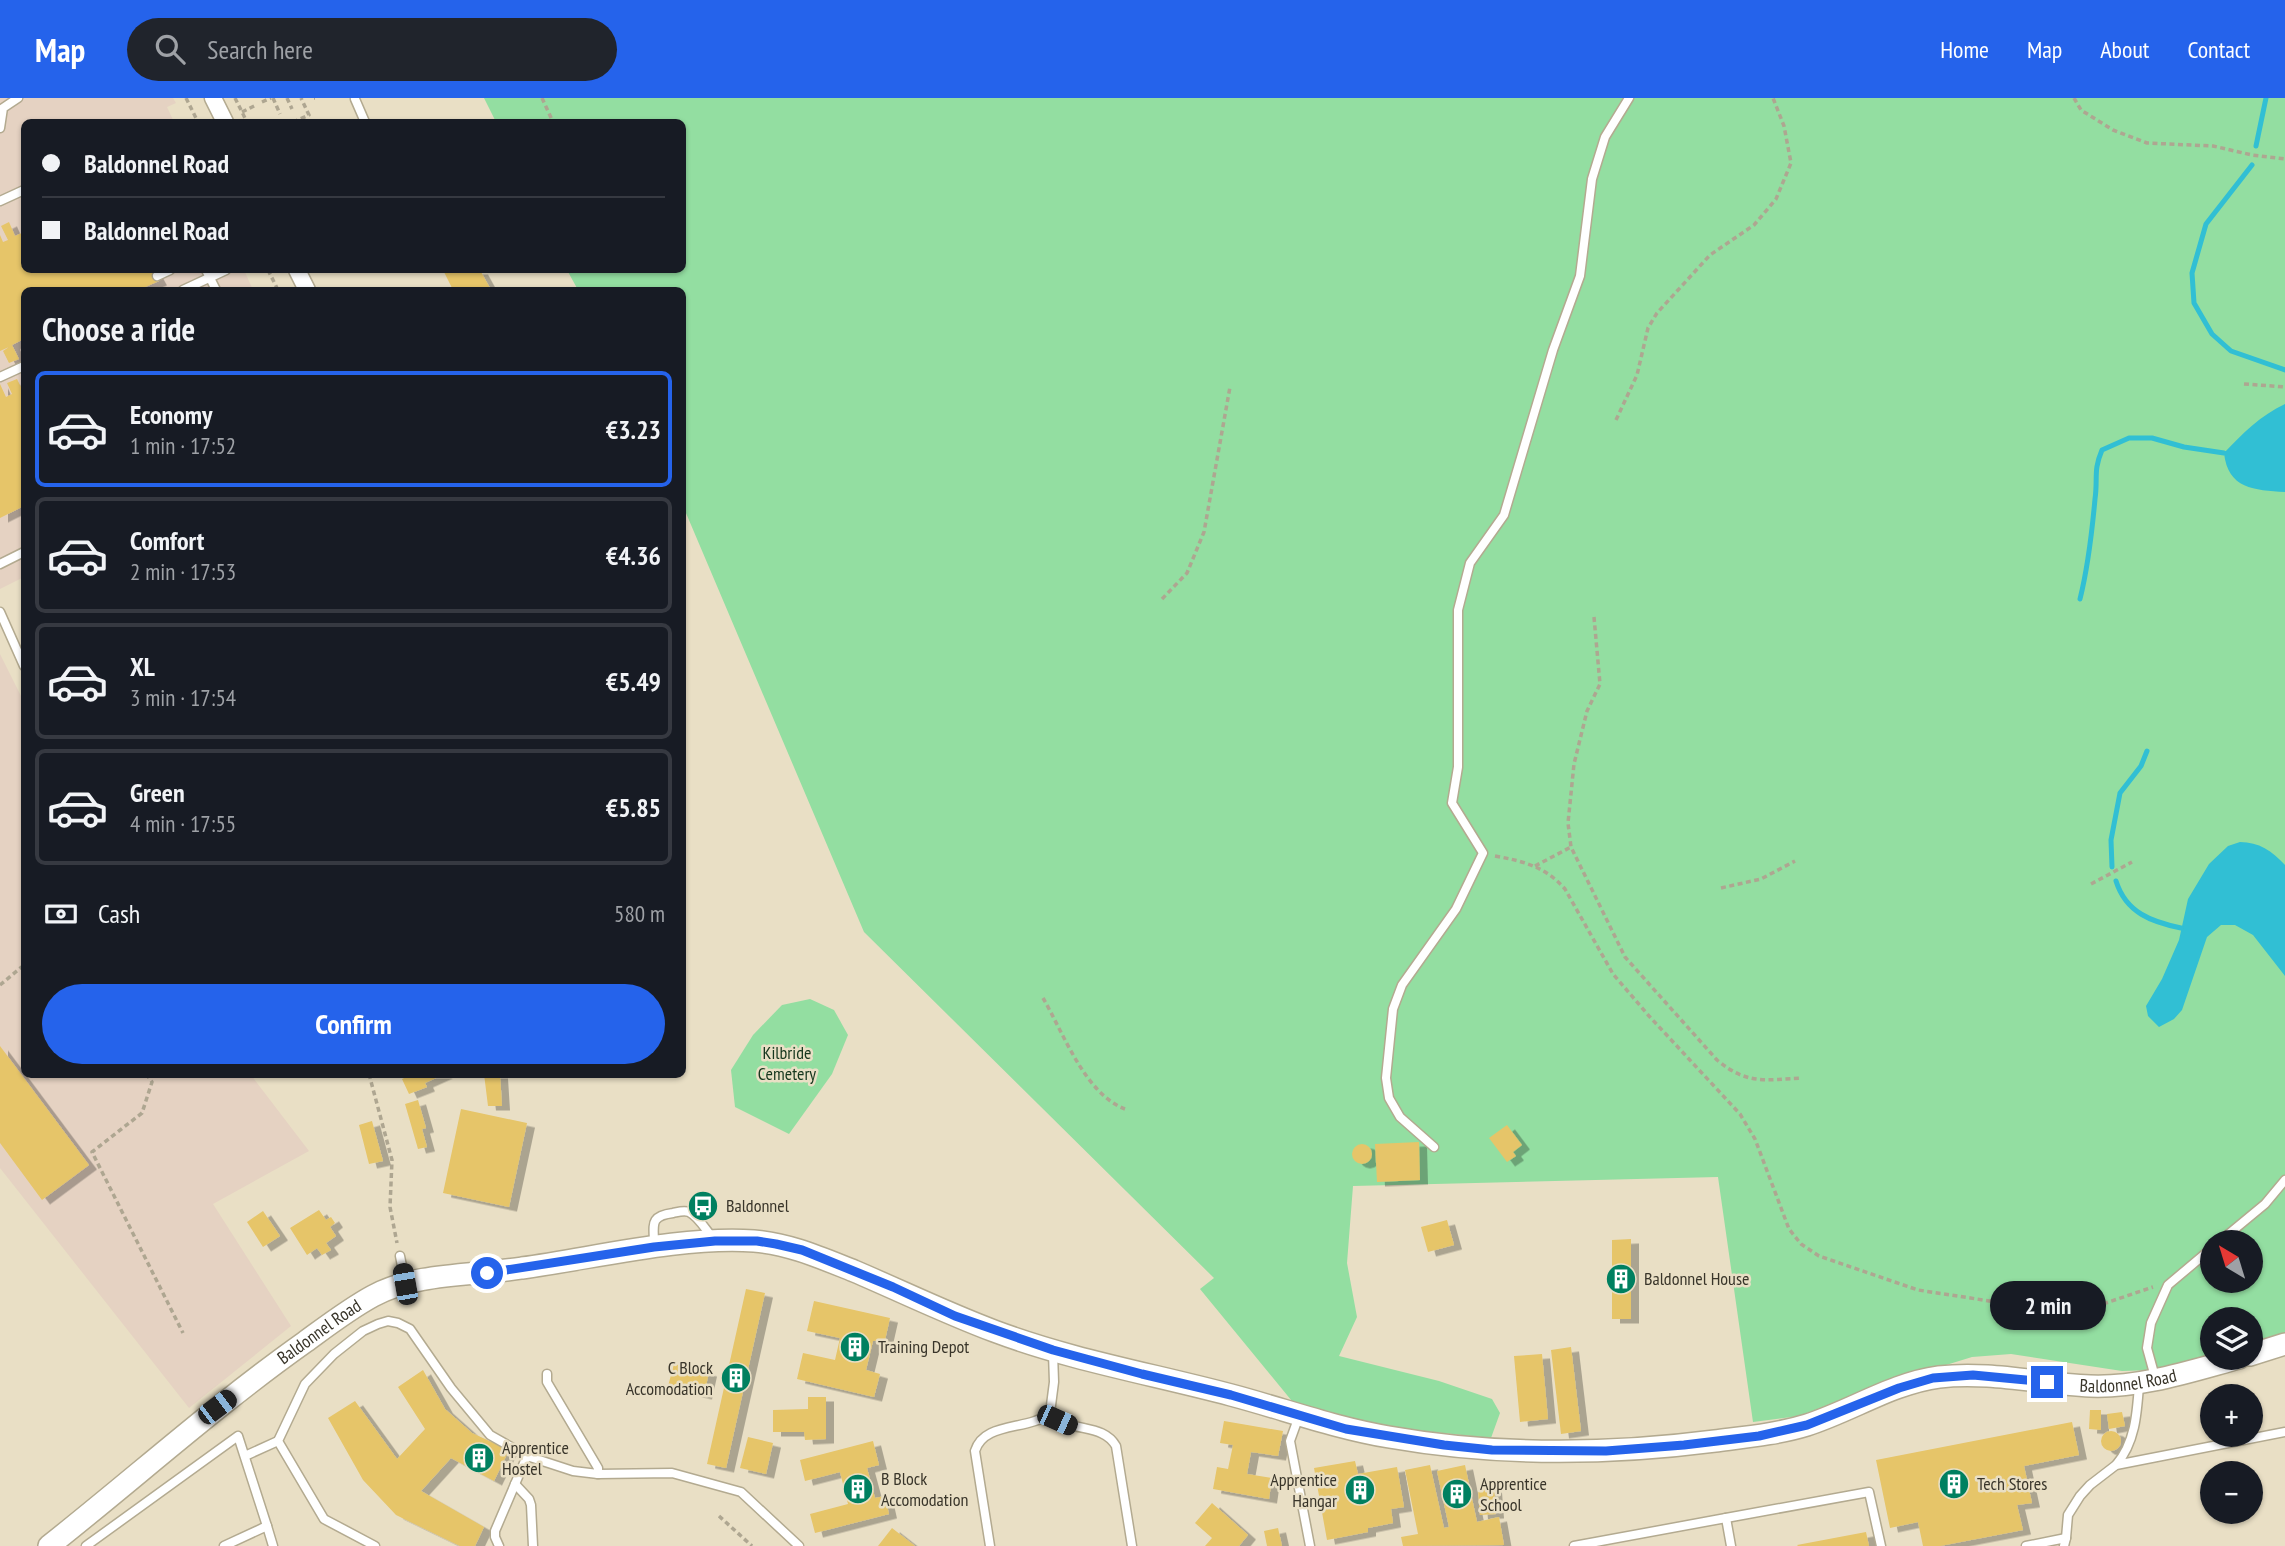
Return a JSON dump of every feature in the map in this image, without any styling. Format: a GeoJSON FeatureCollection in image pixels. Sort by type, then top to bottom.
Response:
{"type":"FeatureCollection","features":[{"type":"Feature","properties":{"kind":"street"},"geometry":{"type":"LineString","coordinates":[[214,98],[224,119]]}},
{"type":"Feature","properties":{"kind":"street","name":"Baldonnel Road"},"geometry":{"type":"LineString","coordinates":[[50,1546],[217,1407],[275,1363],[374,1296],[405,1284],[654,1247],[715,1241],[757,1241],[802,1250],[955,1316],[1053,1350],[1231,1395],[1346,1429],[1444,1445],[1537,1452],[1606,1451],[1684,1445],[1759,1436],[1807,1425],[1899,1388],[1933,1378],[1973,1375],[2094,1387],[2148,1381],[2200,1368]]}},
{"type":"Feature","properties":{"kind":"street"},"geometry":{"type":"LineString","coordinates":[[2263,1351],[2285,1343]]}},
{"type":"Feature","properties":{"kind":"lane"},"geometry":{"type":"LineString","coordinates":[[0,128],[1,105],[18,98]]}},
{"type":"Feature","properties":{"kind":"lane"},"geometry":{"type":"LineString","coordinates":[[1434,1147],[1400,1117],[1389,1098],[1386,1078],[1393,1009],[1402,985],[1456,908],[1483,853],[1452,803],[1458,767],[1458,610],[1470,563],[1504,515],[1553,350],[1580,276],[1592,179],[1598,158],[1605,137],[1629,98]]}},
{"type":"Feature","properties":{"kind":"lane"},"geometry":{"type":"LineString","coordinates":[[355,99],[364,119]]}},
{"type":"Feature","properties":{"kind":"lane"},"geometry":{"type":"LineString","coordinates":[[0,201],[21,191]]}},
{"type":"Feature","properties":{"kind":"lane"},"geometry":{"type":"LineString","coordinates":[[157,276],[164,273]]}},
{"type":"Feature","properties":{"kind":"lane"},"geometry":{"type":"LineString","coordinates":[[188,287],[208,274]]}},
{"type":"Feature","properties":{"kind":"lane"},"geometry":{"type":"LineString","coordinates":[[0,377],[21,367]]}},
{"type":"Feature","properties":{"kind":"lane"},"geometry":{"type":"LineString","coordinates":[[0,564],[21,554]]}},
{"type":"Feature","properties":{"kind":"lane"},"geometry":{"type":"LineString","coordinates":[[0,612],[21,659]]}},
{"type":"Feature","properties":{"kind":"lane"},"geometry":{"type":"LineString","coordinates":[[2234,1230],[2265,1204],[2285,1180]]}},
{"type":"Feature","properties":{"kind":"lane"},"geometry":{"type":"LineString","coordinates":[[654,1247],[654,1222],[657,1218],[662,1214],[685,1211],[694,1215],[715,1241]]}},
{"type":"Feature","properties":{"kind":"lane"},"geometry":{"type":"LineString","coordinates":[[400,1256],[405,1284]]}},
{"type":"Feature","properties":{"kind":"lane"},"geometry":{"type":"LineString","coordinates":[[2026,1546],[2065,1542],[2068,1515],[2080,1496],[2116,1465],[2129,1447],[2148,1381],[2147,1348],[2151,1323],[2168,1284],[2200,1258]]}},
{"type":"Feature","properties":{"kind":"lane"},"geometry":{"type":"LineString","coordinates":[[246,1456],[278,1441],[305,1384],[334,1354],[378,1324],[388,1321],[410,1329],[451,1388],[490,1435],[527,1456],[573,1471],[598,1474],[672,1473],[741,1492],[799,1546]]}},
{"type":"Feature","properties":{"kind":"lane"},"geometry":{"type":"LineString","coordinates":[[1050,1413],[1054,1382],[1053,1350]]}},
{"type":"Feature","properties":{"kind":"lane"},"geometry":{"type":"LineString","coordinates":[[547,1374],[547,1382],[598,1468],[598,1474]]}},
{"type":"Feature","properties":{"kind":"lane"},"geometry":{"type":"LineString","coordinates":[[990,1546],[975,1451],[978,1442],[985,1435],[1040,1419],[1050,1413]]}},
{"type":"Feature","properties":{"kind":"lane"},"geometry":{"type":"LineString","coordinates":[[1050,1413],[1057,1420],[1073,1427],[1101,1432],[1112,1438],[1116,1446],[1132,1546]]}},
{"type":"Feature","properties":{"kind":"lane"},"geometry":{"type":"LineString","coordinates":[[1299,1416],[1290,1441],[1310,1546]]}},
{"type":"Feature","properties":{"kind":"lane"},"geometry":{"type":"LineString","coordinates":[[2116,1465],[2285,1432]]}},
{"type":"Feature","properties":{"kind":"lane"},"geometry":{"type":"LineString","coordinates":[[86,1546],[238,1436],[273,1546]]}},
{"type":"Feature","properties":{"kind":"lane"},"geometry":{"type":"LineString","coordinates":[[278,1441],[324,1518],[375,1546]]}},
{"type":"Feature","properties":{"kind":"lane"},"geometry":{"type":"LineString","coordinates":[[499,1546],[495,1531],[527,1456]]}},
{"type":"Feature","properties":{"kind":"lane"},"geometry":{"type":"LineString","coordinates":[[515,1484],[531,1505],[533,1546]]}},
{"type":"Feature","properties":{"kind":"lane"},"geometry":{"type":"LineString","coordinates":[[1574,1546],[1869,1492],[1881,1546]]}},
{"type":"Feature","properties":{"kind":"lane"},"geometry":{"type":"LineString","coordinates":[[1726,1517],[1731,1546]]}},
{"type":"Feature","properties":{"kind":"lane"},"geometry":{"type":"LineString","coordinates":[[224,1546],[267,1526]]}},
{"type":"Feature","properties":{"kind":"path"},"geometry":{"type":"LineString","coordinates":[[186,98],[196,119]]}},
{"type":"Feature","properties":{"kind":"path"},"geometry":{"type":"LineString","coordinates":[[235,98],[246,119]]}},
{"type":"Feature","properties":{"kind":"path"},"geometry":{"type":"LineString","coordinates":[[262,102],[272,98],[280,114]]}},
{"type":"Feature","properties":{"kind":"path"},"geometry":{"type":"LineString","coordinates":[[287,98],[292,109]]}},
{"type":"Feature","properties":{"kind":"path"},"geometry":{"type":"LineString","coordinates":[[300,119],[309,115],[301,98]]}},
{"type":"Feature","properties":{"kind":"path"},"geometry":{"type":"LineString","coordinates":[[542,98],[552,119]]}},
{"type":"Feature","properties":{"kind":"path"},"geometry":{"type":"LineString","coordinates":[[1616,420],[1637,375],[1648,328],[1657,313],[1710,255],[1754,225],[1776,200],[1791,163],[1784,126],[1773,98]]}},
{"type":"Feature","properties":{"kind":"path"},"geometry":{"type":"LineString","coordinates":[[2074,98],[2081,110],[2113,130],[2147,143],[2213,146],[2285,159]]}},
{"type":"Feature","properties":{"kind":"path"},"geometry":{"type":"LineString","coordinates":[[242,112],[256,105]]}},
{"type":"Feature","properties":{"kind":"path"},"geometry":{"type":"LineString","coordinates":[[2244,384],[2285,387]]}},
{"type":"Feature","properties":{"kind":"path"},"geometry":{"type":"LineString","coordinates":[[1161,599],[1187,573],[1204,532],[1230,387]]}},
{"type":"Feature","properties":{"kind":"path"},"geometry":{"type":"LineString","coordinates":[[1594,617],[1600,684],[1587,711],[1574,764],[1568,823],[1571,848],[1625,957],[1717,1060],[1734,1074],[1753,1079],[1802,1079]]}},
{"type":"Feature","properties":{"kind":"path"},"geometry":{"type":"LineString","coordinates":[[1535,866],[1571,848]]}},
{"type":"Feature","properties":{"kind":"path"},"geometry":{"type":"LineString","coordinates":[[1483,853],[1535,866],[1555,877],[1565,889],[1613,974],[1740,1114],[1755,1139],[1788,1229],[1801,1244],[1819,1256],[1918,1290],[2055,1311],[2085,1310],[2168,1284]]}},
{"type":"Feature","properties":{"kind":"path"},"geometry":{"type":"LineString","coordinates":[[1721,888],[1761,879],[1795,861]]}},
{"type":"Feature","properties":{"kind":"path"},"geometry":{"type":"LineString","coordinates":[[2091,884],[2132,862]]}},
{"type":"Feature","properties":{"kind":"path"},"geometry":{"type":"LineString","coordinates":[[0,985],[21,968]]}},
{"type":"Feature","properties":{"kind":"path"},"geometry":{"type":"LineString","coordinates":[[1043,998],[1087,1075],[1106,1097],[1125,1109]]}},
{"type":"Feature","properties":{"kind":"path"},"geometry":{"type":"LineString","coordinates":[[149,1078],[152,1082],[142,1113],[92,1152],[183,1333]]}},
{"type":"Feature","properties":{"kind":"path"},"geometry":{"type":"LineString","coordinates":[[370,1078],[392,1160],[390,1207],[400,1256]]}},
{"type":"Feature","properties":{"kind":"path"},"geometry":{"type":"LineString","coordinates":[[719,1517],[752,1546]]}},
{"type":"Feature","properties":{"kind":"shaded area"},"geometry":{"type":"Polygon","coordinates":[[[0,98],[173,98],[176,103],[167,107],[173,119],[21,119],[21,273],[245,273],[252,287],[21,287],[21,578],[0,589],[0,98]]]}},
{"type":"Feature","properties":{"kind":"shaded area"},"geometry":{"type":"Polygon","coordinates":[[[0,654],[21,696],[21,1078],[253,1078],[309,1151],[213,1204],[291,1326],[189,1408],[0,1168],[0,654]]]}},
{"type":"Feature","properties":{"kind":"green space"},"geometry":{"type":"Polygon","coordinates":[[[484,98],[2285,98],[2285,1336],[2263,1343],[2263,1307],[2200,1307],[2200,1359],[2157,1370],[2122,1371],[2011,1354],[1972,1357],[1878,1386],[1799,1416],[1753,1422],[1718,1177],[1353,1186],[1347,1263],[1357,1317],[1339,1356],[1439,1381],[1492,1399],[1500,1413],[1491,1438],[1356,1424],[1296,1406],[1200,1289],[1214,1278],[864,932],[686,513],[686,287],[576,287],[569,273],[686,273],[686,119],[494,119],[484,98]]]}},
{"type":"Feature","properties":{"kind":"green space","name":"Kilbride Cemetery"},"geometry":{"type":"Polygon","coordinates":[[[810,999],[834,1010],[848,1035],[832,1074],[789,1134],[735,1107],[731,1070],[753,1035],[782,1005],[810,999]]]}},
{"type":"Feature","properties":{"kind":"water"},"geometry":{"type":"Polygon","coordinates":[[[2285,404],[2285,492],[2244,485],[2231,474],[2224,453],[2260,419],[2285,404]]]}},
{"type":"Feature","properties":{"kind":"water"},"geometry":{"type":"Polygon","coordinates":[[[2240,842],[2265,848],[2285,865],[2285,976],[2253,935],[2235,925],[2221,925],[2207,937],[2182,1010],[2174,1019],[2159,1027],[2148,1016],[2146,1006],[2162,979],[2179,940],[2188,899],[2209,864],[2228,846],[2240,842]]]}},
{"type":"Feature","properties":{"kind":"building"},"geometry":{"type":"Polygon","coordinates":[[[9,222],[15,236],[21,233],[21,273],[155,273],[159,281],[145,287],[21,287],[21,340],[12,345],[19,359],[9,363],[3,351],[9,347],[0,351],[0,235],[3,242],[8,240],[1,226],[9,222]]]}},
{"type":"Feature","properties":{"kind":"building"},"geometry":{"type":"Polygon","coordinates":[[[444,273],[482,273],[489,287],[452,287],[444,273]]]}},
{"type":"Feature","properties":{"kind":"building"},"geometry":{"type":"Polygon","coordinates":[[[17,379],[21,387],[21,508],[0,518],[0,384],[6,397],[12,394],[7,383],[17,379]]]}},
{"type":"Feature","properties":{"kind":"building"},"geometry":{"type":"Polygon","coordinates":[[[0,1046],[21,1074],[21,1078],[24,1078],[89,1165],[42,1200],[0,1143],[0,1046]]]}},
{"type":"Feature","properties":{"kind":"building"},"geometry":{"type":"Polygon","coordinates":[[[436,1078],[425,1083],[427,1087],[409,1094],[402,1079],[436,1078]]]}},
{"type":"Feature","properties":{"kind":"building"},"geometry":{"type":"Polygon","coordinates":[[[484,1078],[500,1078],[502,1106],[488,1106],[484,1078]]]}},
{"type":"Feature","properties":{"kind":"building"},"geometry":{"type":"Polygon","coordinates":[[[418,1100],[426,1128],[422,1129],[427,1147],[418,1149],[405,1104],[418,1100]]]}},
{"type":"Feature","properties":{"kind":"building"},"geometry":{"type":"Polygon","coordinates":[[[461,1109],[527,1123],[509,1207],[443,1193],[461,1109]]]}},
{"type":"Feature","properties":{"kind":"building"},"geometry":{"type":"Polygon","coordinates":[[[372,1121],[383,1161],[369,1164],[359,1125],[372,1121]]]}},
{"type":"Feature","properties":{"kind":"building"},"geometry":{"type":"Polygon","coordinates":[[[1507,1125],[1522,1145],[1513,1152],[1516,1156],[1507,1162],[1489,1138],[1507,1125]]]}},
{"type":"Feature","properties":{"kind":"building"},"geometry":{"type":"Polygon","coordinates":[[[1419,1142],[1420,1180],[1377,1182],[1375,1144],[1419,1142]]]}},
{"type":"Feature","properties":{"kind":"building"},"geometry":{"type":"Polygon","coordinates":[[[1362,1144],[1369,1147],[1372,1154],[1369,1161],[1362,1164],[1355,1161],[1352,1154],[1355,1147],[1362,1144]]]}},
{"type":"Feature","properties":{"kind":"building"},"geometry":{"type":"Polygon","coordinates":[[[319,1210],[326,1220],[331,1217],[335,1223],[330,1227],[336,1236],[326,1243],[331,1250],[322,1255],[317,1248],[307,1255],[290,1228],[319,1210]]]}},
{"type":"Feature","properties":{"kind":"building"},"geometry":{"type":"Polygon","coordinates":[[[263,1211],[280,1236],[263,1247],[247,1222],[263,1211]]]}},
{"type":"Feature","properties":{"kind":"building"},"geometry":{"type":"Polygon","coordinates":[[[1447,1220],[1454,1245],[1428,1252],[1421,1227],[1447,1220]]]}},
{"type":"Feature","properties":{"kind":"building","name":"Baldonnel House"},"geometry":{"type":"Polygon","coordinates":[[[1631,1239],[1631,1319],[1612,1319],[1612,1240],[1631,1239]]]}},
{"type":"Feature","properties":{"kind":"building","name":"C Block Accomodation"},"geometry":{"type":"Polygon","coordinates":[[[746,1289],[765,1293],[726,1468],[707,1464],[746,1289]]]}},
{"type":"Feature","properties":{"kind":"building","name":"Training Depot"},"geometry":{"type":"Polygon","coordinates":[[[814,1301],[890,1318],[885,1340],[873,1341],[866,1370],[880,1374],[874,1397],[797,1379],[803,1353],[835,1360],[840,1338],[807,1331],[814,1301]]]}},
{"type":"Feature","properties":{"kind":"building"},"geometry":{"type":"Polygon","coordinates":[[[1571,1347],[1581,1431],[1561,1434],[1551,1350],[1571,1347]]]}},
{"type":"Feature","properties":{"kind":"building"},"geometry":{"type":"Polygon","coordinates":[[[1542,1354],[1548,1419],[1520,1422],[1514,1356],[1542,1354]]]}},
{"type":"Feature","properties":{"kind":"building"},"geometry":{"type":"Polygon","coordinates":[[[674,1364],[709,1372],[704,1395],[668,1386],[674,1364]]]}},
{"type":"Feature","properties":{"kind":"building","name":"Apprentice Hostel"},"geometry":{"type":"Polygon","coordinates":[[[423,1370],[445,1409],[472,1433],[509,1450],[494,1481],[451,1458],[421,1491],[484,1527],[475,1546],[460,1546],[396,1515],[363,1480],[328,1418],[355,1401],[397,1459],[425,1429],[398,1387],[423,1370]]]}},
{"type":"Feature","properties":{"kind":"building"},"geometry":{"type":"Polygon","coordinates":[[[808,1397],[826,1397],[826,1439],[805,1440],[804,1432],[773,1432],[773,1410],[808,1409],[808,1397]]]}},
{"type":"Feature","properties":{"kind":"building"},"geometry":{"type":"Polygon","coordinates":[[[2090,1410],[2101,1410],[2101,1430],[2089,1429],[2090,1410]]]}},
{"type":"Feature","properties":{"kind":"building"},"geometry":{"type":"Polygon","coordinates":[[[2122,1412],[2125,1426],[2109,1429],[2107,1414],[2122,1412]]]}},
{"type":"Feature","properties":{"kind":"building"},"geometry":{"type":"Polygon","coordinates":[[[1224,1421],[1283,1431],[1278,1456],[1251,1452],[1247,1474],[1272,1478],[1269,1499],[1213,1489],[1217,1467],[1228,1469],[1233,1445],[1220,1443],[1224,1421]]]}},
{"type":"Feature","properties":{"kind":"building","name":"Tech Stores"},"geometry":{"type":"Polygon","coordinates":[[[2072,1422],[2079,1455],[2024,1466],[2032,1503],[2017,1505],[2023,1530],[1940,1546],[1923,1546],[1918,1522],[1890,1528],[1876,1460],[2072,1422]]]}},
{"type":"Feature","properties":{"kind":"building"},"geometry":{"type":"Polygon","coordinates":[[[2111,1431],[2118,1434],[2121,1441],[2118,1448],[2111,1451],[2104,1448],[2101,1441],[2104,1434],[2111,1431]]]}},
{"type":"Feature","properties":{"kind":"building"},"geometry":{"type":"Polygon","coordinates":[[[748,1437],[773,1443],[766,1474],[740,1468],[748,1437]]]}},
{"type":"Feature","properties":{"kind":"building","name":"B Block Accomodation"},"geometry":{"type":"Polygon","coordinates":[[[873,1441],[879,1465],[867,1468],[875,1498],[885,1496],[889,1514],[815,1533],[810,1514],[848,1504],[840,1472],[805,1481],[800,1460],[873,1441]]]}},
{"type":"Feature","properties":{"kind":"building","name":"Apprentice Hangar"},"geometry":{"type":"Polygon","coordinates":[[[1355,1461],[1358,1474],[1397,1467],[1404,1507],[1391,1509],[1393,1523],[1368,1528],[1368,1532],[1327,1540],[1314,1468],[1355,1461]]]}},
{"type":"Feature","properties":{"kind":"building","name":"Apprentice School"},"geometry":{"type":"Polygon","coordinates":[[[1430,1465],[1444,1528],[1449,1527],[1437,1471],[1465,1465],[1477,1522],[1499,1517],[1504,1545],[1403,1546],[1401,1537],[1418,1534],[1405,1470],[1430,1465]]]}},
{"type":"Feature","properties":{"kind":"building"},"geometry":{"type":"Polygon","coordinates":[[[1494,1488],[1496,1514],[1480,1515],[1478,1490],[1494,1488]]]}},
{"type":"Feature","properties":{"kind":"building"},"geometry":{"type":"Polygon","coordinates":[[[1212,1503],[1248,1535],[1239,1546],[1205,1546],[1212,1538],[1195,1523],[1212,1503]]]}},
{"type":"Feature","properties":{"kind":"building"},"geometry":{"type":"Polygon","coordinates":[[[892,1528],[915,1546],[878,1546],[892,1528]]]}},
{"type":"Feature","properties":{"kind":"building"},"geometry":{"type":"Polygon","coordinates":[[[1278,1528],[1282,1546],[1267,1546],[1264,1531],[1278,1528]]]}},
{"type":"Feature","properties":{"kind":"building"},"geometry":{"type":"Polygon","coordinates":[[[1866,1532],[1869,1546],[1797,1545],[1866,1532]]]}},
{"type":"Feature","properties":{"kind":"waterway"},"geometry":{"type":"LineString","coordinates":[[2256,146],[2266,98]]}},
{"type":"Feature","properties":{"kind":"waterway"},"geometry":{"type":"LineString","coordinates":[[2252,165],[2206,224],[2192,273],[2194,303],[2212,334],[2231,351],[2285,370]]}},
{"type":"Feature","properties":{"kind":"waterway"},"geometry":{"type":"LineString","coordinates":[[2080,599],[2091,537],[2097,469],[2102,450],[2129,438],[2152,438],[2184,447],[2224,453]]}},
{"type":"Feature","properties":{"kind":"waterway"},"geometry":{"type":"LineString","coordinates":[[2112,867],[2111,840],[2120,793],[2141,766],[2147,751]]}},
{"type":"Feature","properties":{"kind":"waterway"},"geometry":{"type":"LineString","coordinates":[[2116,881],[2126,901],[2141,914],[2160,923],[2181,928]]}},
{"type":"Feature","properties":{"kind":"place","name":"Baldonnel"},"geometry":{"type":"Point","coordinates":[703,1206]}},
{"type":"Feature","properties":{"kind":"place","name":"Baldonnel House"},"geometry":{"type":"Point","coordinates":[1621,1279]}},
{"type":"Feature","properties":{"kind":"place","name":"Training Depot"},"geometry":{"type":"Point","coordinates":[855,1347]}},
{"type":"Feature","properties":{"kind":"place","name":"C Block Accomodation"},"geometry":{"type":"Point","coordinates":[736,1378]}},
{"type":"Feature","properties":{"kind":"place","name":"Apprentice Hostel"},"geometry":{"type":"Point","coordinates":[479,1458]}},
{"type":"Feature","properties":{"kind":"place","name":"Tech Stores"},"geometry":{"type":"Point","coordinates":[1954,1484]}},
{"type":"Feature","properties":{"kind":"place","name":"B Block Accomodation"},"geometry":{"type":"Point","coordinates":[858,1489]}},
{"type":"Feature","properties":{"kind":"place","name":"Apprentice Hangar"},"geometry":{"type":"Point","coordinates":[1360,1490]}},
{"type":"Feature","properties":{"kind":"place","name":"Apprentice School"},"geometry":{"type":"Point","coordinates":[1457,1494]}},
{"type":"Feature","properties":{"kind":"route"},"geometry":{"type":"LineString","coordinates":[[487,1273],[654,1247],[715,1241],[776,1244],[802,1250],[955,1316],[1053,1350],[1231,1395],[1346,1429],[1492,1450],[1606,1451],[1759,1436],[1807,1425],[1899,1388],[1933,1378],[1973,1375],[2047,1382]]}}]}
